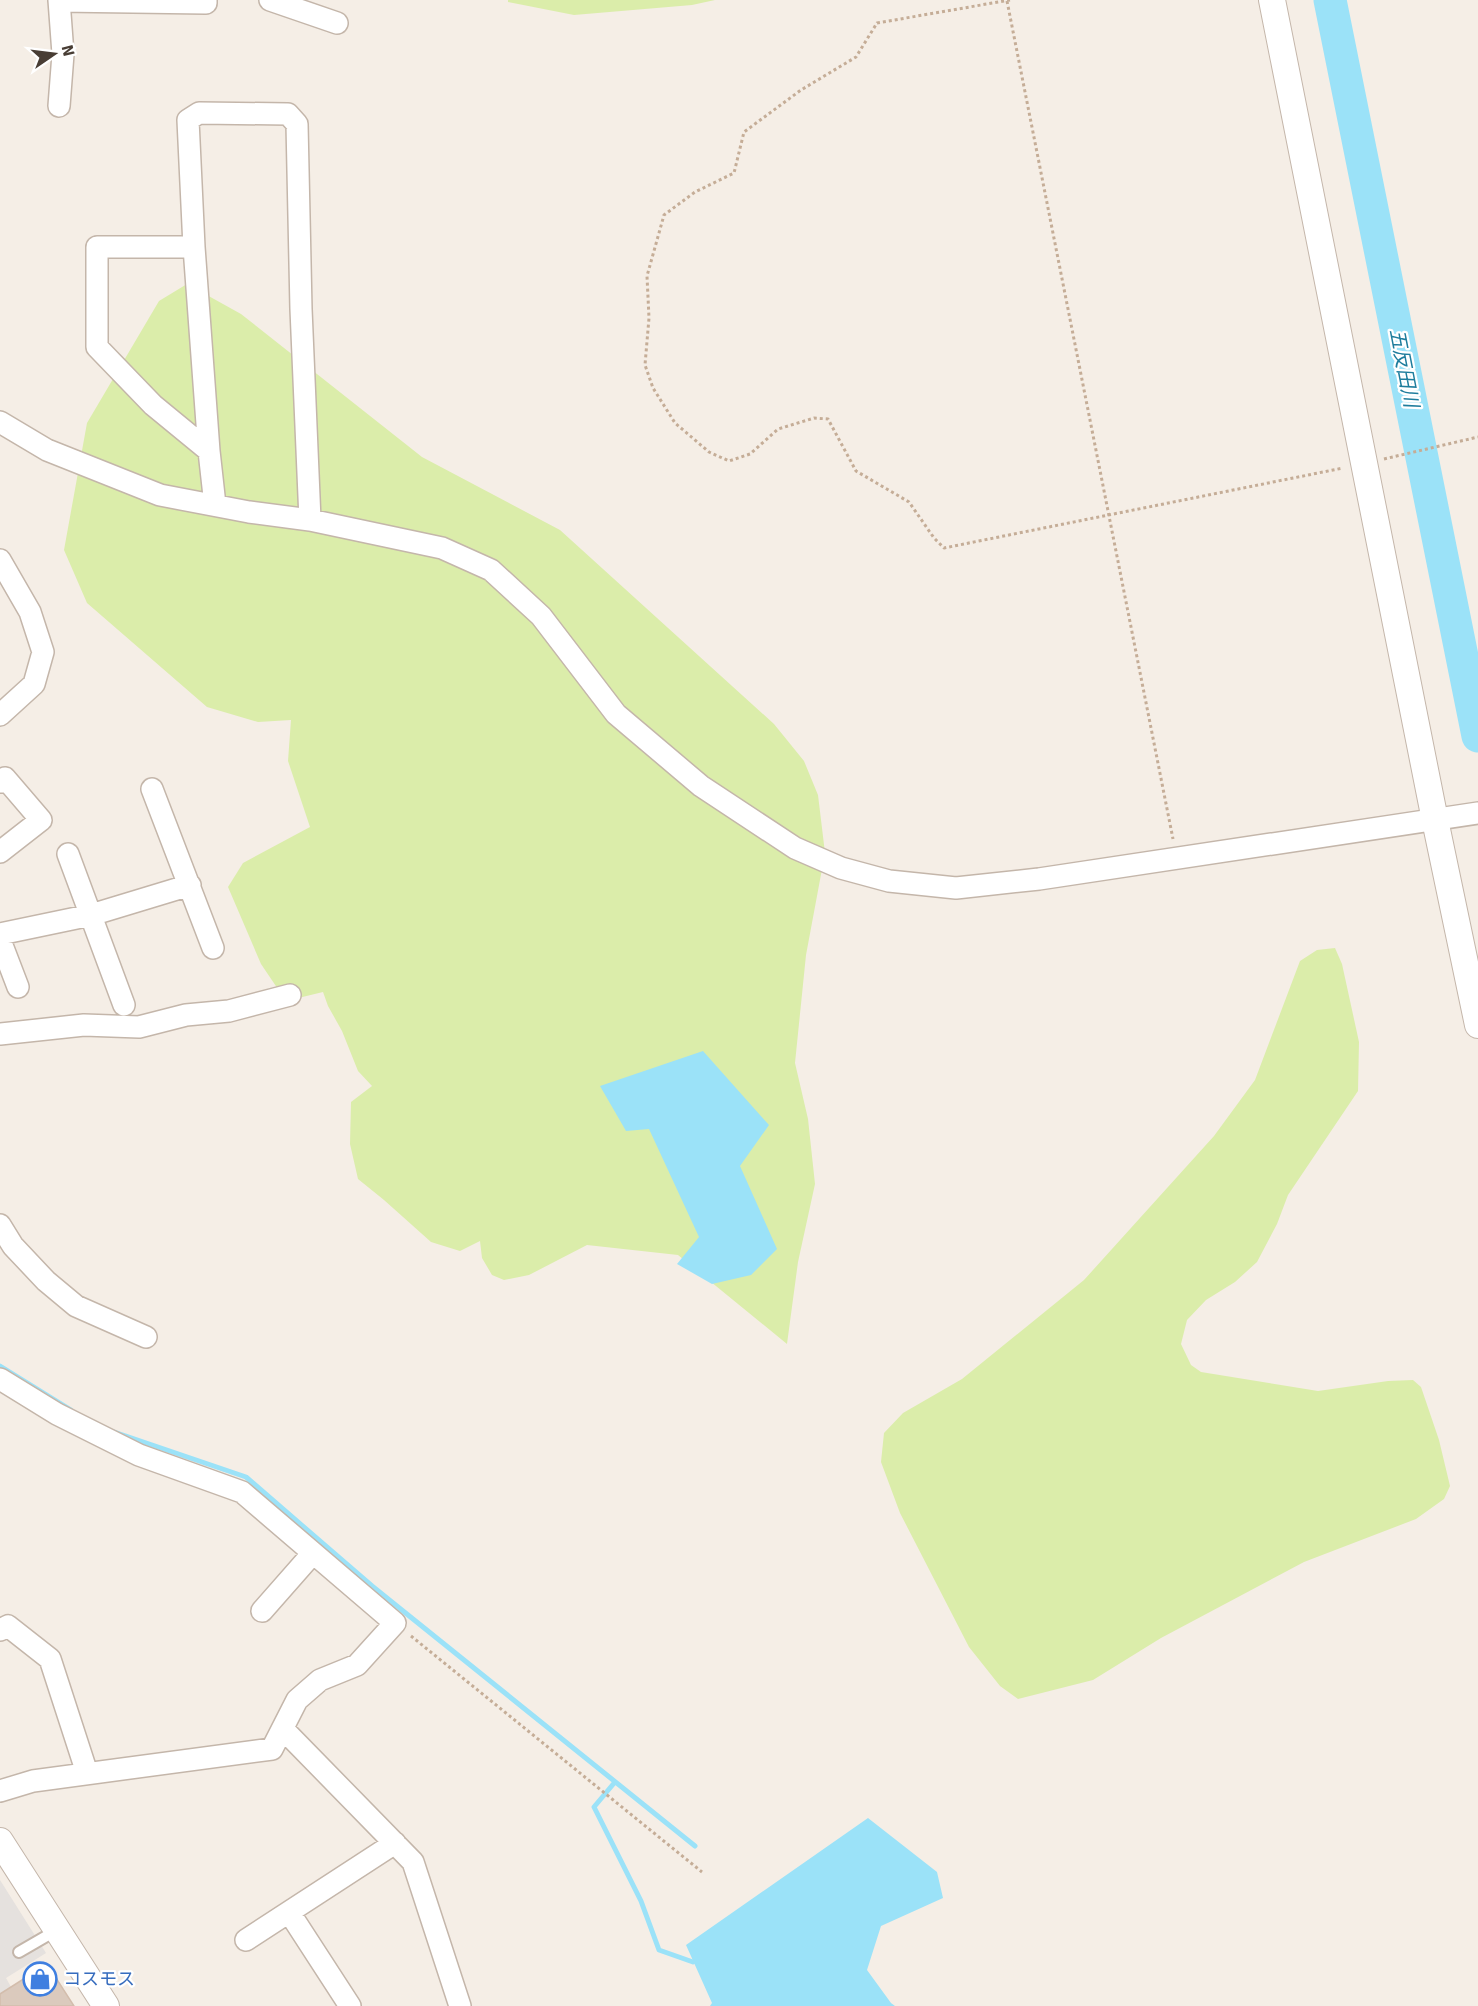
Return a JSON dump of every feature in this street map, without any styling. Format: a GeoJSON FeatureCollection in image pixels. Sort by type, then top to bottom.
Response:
{"type":"FeatureCollection","features":[{"type":"Feature","properties":{"kind":"street"},"geometry":{"type":"LineString","coordinates":[[59,106],[63,54],[59,1],[206,3],[206,0]]}},
{"type":"Feature","properties":{"kind":"street"},"geometry":{"type":"LineString","coordinates":[[270,0],[337,23]]}},
{"type":"Feature","properties":{"kind":"street"},"geometry":{"type":"LineString","coordinates":[[1272,0],[1478,1025]]}},
{"type":"Feature","properties":{"kind":"street"},"geometry":{"type":"LineString","coordinates":[[215,505],[194,247],[188,120],[199,113],[288,114],[297,124],[301,309],[310,519]]}},
{"type":"Feature","properties":{"kind":"street"},"geometry":{"type":"LineString","coordinates":[[194,247],[97,247],[97,347],[153,405],[209,451]]}},
{"type":"Feature","properties":{"kind":"street"},"geometry":{"type":"LineString","coordinates":[[0,422],[47,450],[160,495],[249,512],[310,519],[442,548],[491,570],[541,616],[616,714],[701,786],[795,848],[841,868],[889,880],[956,888],[1040,879],[1478,813]]}},
{"type":"Feature","properties":{"kind":"street"},"geometry":{"type":"LineString","coordinates":[[0,560],[30,612],[43,652],[34,684],[0,715]]}},
{"type":"Feature","properties":{"kind":"street"},"geometry":{"type":"LineString","coordinates":[[0,782],[5,778],[41,820],[0,852]]}},
{"type":"Feature","properties":{"kind":"street"},"geometry":{"type":"LineString","coordinates":[[152,789],[213,948]]}},
{"type":"Feature","properties":{"kind":"street"},"geometry":{"type":"LineString","coordinates":[[68,854],[124,1005]]}},
{"type":"Feature","properties":{"kind":"street"},"geometry":{"type":"LineString","coordinates":[[0,934],[90,915],[190,885]]}},
{"type":"Feature","properties":{"kind":"street"},"geometry":{"type":"LineString","coordinates":[[0,940],[18,987]]}},
{"type":"Feature","properties":{"kind":"street"},"geometry":{"type":"LineString","coordinates":[[0,1034],[84,1025],[139,1027],[186,1015],[229,1011],[290,995]]}},
{"type":"Feature","properties":{"kind":"street"},"geometry":{"type":"LineString","coordinates":[[0,1225],[13,1246],[46,1281],[76,1306],[146,1337]]}},
{"type":"Feature","properties":{"kind":"street"},"geometry":{"type":"LineString","coordinates":[[0,1379],[57,1414],[139,1455],[242,1492],[395,1623],[357,1665],[320,1680],[297,1700],[272,1749],[33,1781],[0,1791]]}},
{"type":"Feature","properties":{"kind":"street"},"geometry":{"type":"LineString","coordinates":[[262,1611],[313,1553]]}},
{"type":"Feature","properties":{"kind":"street"},"geometry":{"type":"LineString","coordinates":[[0,1630],[8,1626],[50,1659],[87,1773]]}},
{"type":"Feature","properties":{"kind":"street"},"geometry":{"type":"LineString","coordinates":[[283,1728],[413,1862],[460,2006]]}},
{"type":"Feature","properties":{"kind":"street"},"geometry":{"type":"LineString","coordinates":[[0,1841],[106,2006]]}},
{"type":"Feature","properties":{"kind":"street"},"geometry":{"type":"LineString","coordinates":[[246,1940],[395,1843]]}},
{"type":"Feature","properties":{"kind":"street"},"geometry":{"type":"LineString","coordinates":[[289,1912],[350,2006]]}},
{"type":"Feature","properties":{"kind":"lane"},"geometry":{"type":"LineString","coordinates":[[19,1952],[57,1930]]}},
{"type":"Feature","properties":{"kind":"path"},"geometry":{"type":"LineString","coordinates":[[1177,858],[1110,515],[1008,0],[878,23],[856,57],[801,90],[744,132],[734,173],[695,192],[664,215],[647,276],[650,318],[645,365],[652,388],[675,423],[709,452],[729,461],[750,454],[778,429],[814,418],[828,419],[856,471],[909,502],[934,538],[944,548],[1110,515],[1365,463],[1478,437]]}},
{"type":"Feature","properties":{"kind":"path"},"geometry":{"type":"LineString","coordinates":[[395,1623],[702,1872]]}},
{"type":"Feature","properties":{"kind":"green space"},"geometry":{"type":"Polygon","coordinates":[[[508,0],[715,0],[692,5],[574,15],[508,2],[508,0]]]}},
{"type":"Feature","properties":{"kind":"green space"},"geometry":{"type":"Polygon","coordinates":[[[187,284],[241,314],[422,457],[560,530],[774,724],[804,761],[818,795],[825,853],[806,955],[795,1063],[808,1119],[815,1184],[798,1262],[787,1344],[678,1255],[587,1245],[529,1275],[504,1280],[492,1275],[482,1258],[480,1241],[460,1251],[431,1242],[358,1179],[350,1144],[351,1102],[372,1086],[358,1071],[323,992],[286,1001],[261,964],[228,887],[243,863],[310,827],[288,761],[291,720],[258,722],[207,707],[87,603],[64,550],[87,423],[159,301],[187,284]]]}},
{"type":"Feature","properties":{"kind":"green space"},"geometry":{"type":"Polygon","coordinates":[[[1335,948],[1342,964],[1359,1042],[1358,1091],[1288,1195],[1277,1224],[1257,1262],[1235,1282],[1206,1300],[1187,1320],[1181,1344],[1191,1365],[1201,1372],[1318,1391],[1388,1381],[1413,1380],[1421,1387],[1439,1440],[1450,1486],[1444,1499],[1416,1519],[1304,1562],[1161,1638],[1093,1680],[1018,1699],[1000,1686],[969,1647],[900,1513],[881,1462],[884,1433],[903,1413],[962,1379],[1084,1280],[1214,1136],[1255,1080],[1300,961],[1317,950],[1335,948]]]}},
{"type":"Feature","properties":{"kind":"shaded area"},"geometry":{"type":"Polygon","coordinates":[[[0,1880],[46,1953],[6,1978],[11,1987],[0,1994],[0,1880]]]}},
{"type":"Feature","properties":{"kind":"water"},"geometry":{"type":"Polygon","coordinates":[[[703,1051],[769,1125],[740,1166],[777,1249],[751,1275],[712,1284],[677,1264],[699,1237],[649,1129],[626,1131],[600,1086],[703,1051]]]}},
{"type":"Feature","properties":{"kind":"water"},"geometry":{"type":"Polygon","coordinates":[[[868,1818],[937,1872],[943,1898],[881,1926],[867,1970],[895,2006],[710,2006],[712,2003],[686,1945],[868,1818]]]}},
{"type":"Feature","properties":{"kind":"building","name":"コスモス"},"geometry":{"type":"Polygon","coordinates":[[[47,1964],[74,2006],[0,2006],[0,1994],[47,1964]]]}},
{"type":"Feature","properties":{"kind":"waterway","name":"五反田川"},"geometry":{"type":"LineString","coordinates":[[1330,0],[1478,736]]}},
{"type":"Feature","properties":{"kind":"waterway"},"geometry":{"type":"LineString","coordinates":[[0,1366],[71,1410]]}},
{"type":"Feature","properties":{"kind":"waterway"},"geometry":{"type":"LineString","coordinates":[[114,1432],[246,1477],[372,1586],[695,1846]]}},
{"type":"Feature","properties":{"kind":"waterway"},"geometry":{"type":"LineString","coordinates":[[615,1782],[594,1807],[641,1901],[659,1950],[693,1962]]}},
{"type":"Feature","properties":{"kind":"place","name":"コスモス"},"geometry":{"type":"Point","coordinates":[40,1979]}}]}
